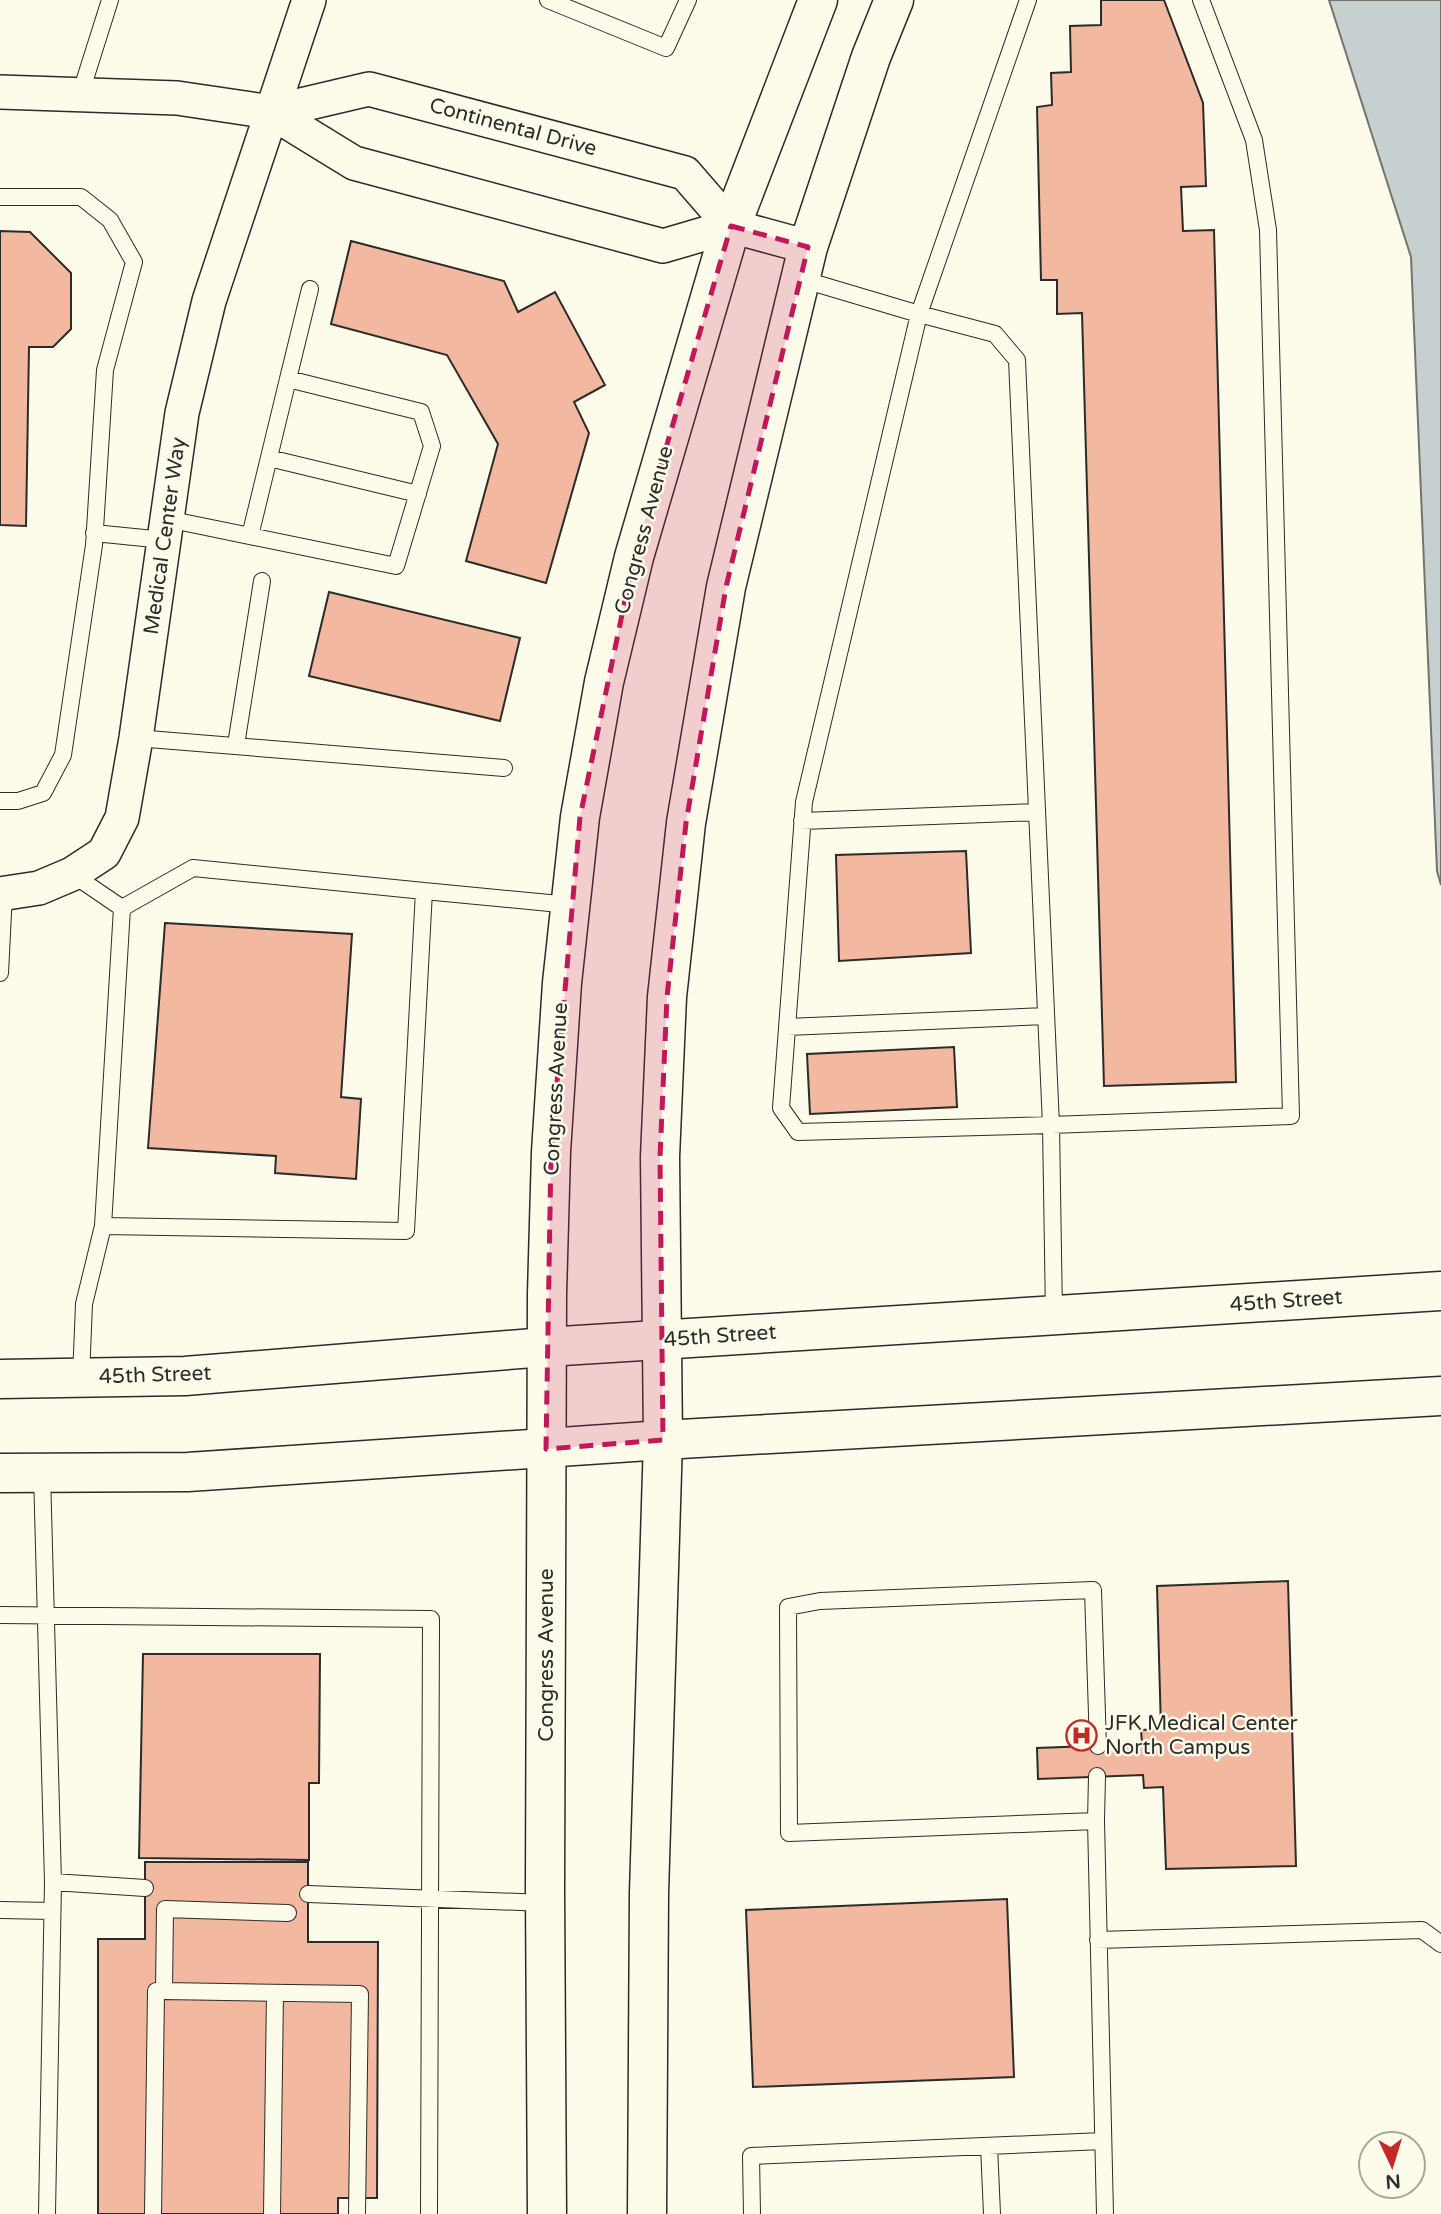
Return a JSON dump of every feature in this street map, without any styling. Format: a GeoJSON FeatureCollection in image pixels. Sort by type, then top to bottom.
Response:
{"type":"FeatureCollection","features":[{"type":"Feature","properties":{"kind":"street","name":"Medical Center Way"},"geometry":{"type":"LineString","coordinates":[[2,893],[39,888],[72,874],[104,853],[122,818],[136,738],[182,413],[209,301],[309,0]]}},
{"type":"Feature","properties":{"kind":"street","name":"Congress Avenue"},"geometry":{"type":"LineString","coordinates":[[547,2214],[546,1347],[551,1152],[562,983],[580,817],[604,682],[628,582],[731,226],[818,0]]}},
{"type":"Feature","properties":{"kind":"street"},"geometry":{"type":"LineString","coordinates":[[647,2214],[649,1893],[663,1440],[660,1157],[667,997],[686,823],[726,587],[804,263],[871,57],[894,0]]}},
{"type":"Feature","properties":{"kind":"street","name":"Continental Drive"},"geometry":{"type":"LineString","coordinates":[[0,92],[177,98],[271,111],[369,89],[685,173],[731,226],[663,246],[354,163],[271,111]]}},
{"type":"Feature","properties":{"kind":"street"},"geometry":{"type":"LineString","coordinates":[[731,226],[804,263]]}},
{"type":"Feature","properties":{"kind":"street","name":"45th Street"},"geometry":{"type":"LineString","coordinates":[[0,1379],[185,1376],[546,1347],[1441,1292]]}},
{"type":"Feature","properties":{"kind":"street"},"geometry":{"type":"LineString","coordinates":[[0,1473],[188,1472],[663,1440],[1441,1396]]}},
{"type":"Feature","properties":{"kind":"street"},"geometry":{"type":"LineString","coordinates":[[547,2170],[557,2214]]}},
{"type":"Feature","properties":{"kind":"lane"},"geometry":{"type":"LineString","coordinates":[[80,95],[110,0]]}},
{"type":"Feature","properties":{"kind":"lane"},"geometry":{"type":"LineString","coordinates":[[548,0],[666,48],[688,0]]}},
{"type":"Feature","properties":{"kind":"lane"},"geometry":{"type":"LineString","coordinates":[[1028,0],[919,314],[807,789],[802,821],[781,1108],[798,1132],[1291,1116],[1268,230],[1254,141],[1201,0]]}},
{"type":"Feature","properties":{"kind":"lane"},"geometry":{"type":"LineString","coordinates":[[0,197],[81,197],[110,220],[134,262],[105,370],[94,533],[63,755],[43,793],[18,801],[0,801]]}},
{"type":"Feature","properties":{"kind":"lane"},"geometry":{"type":"LineString","coordinates":[[804,263],[919,314],[995,334],[1017,360],[1051,1125],[1054,1315]]}},
{"type":"Feature","properties":{"kind":"lane"},"geometry":{"type":"LineString","coordinates":[[250,536],[310,289]]}},
{"type":"Feature","properties":{"kind":"lane"},"geometry":{"type":"LineString","coordinates":[[94,533],[165,530],[250,536],[396,566],[432,446],[421,412],[288,379]]}},
{"type":"Feature","properties":{"kind":"lane"},"geometry":{"type":"LineString","coordinates":[[269,458],[418,494]]}},
{"type":"Feature","properties":{"kind":"lane"},"geometry":{"type":"LineString","coordinates":[[236,746],[262,581]]}},
{"type":"Feature","properties":{"kind":"lane"},"geometry":{"type":"LineString","coordinates":[[136,738],[504,768]]}},
{"type":"Feature","properties":{"kind":"lane"},"geometry":{"type":"LineString","coordinates":[[802,821],[1037,812]]}},
{"type":"Feature","properties":{"kind":"lane"},"geometry":{"type":"LineString","coordinates":[[122,908],[193,868],[570,905]]}},
{"type":"Feature","properties":{"kind":"lane"},"geometry":{"type":"LineString","coordinates":[[72,874],[122,908]]}},
{"type":"Feature","properties":{"kind":"lane"},"geometry":{"type":"LineString","coordinates":[[103,1226],[406,1231],[424,891]]}},
{"type":"Feature","properties":{"kind":"lane"},"geometry":{"type":"LineString","coordinates":[[0,973],[2,893]]}},
{"type":"Feature","properties":{"kind":"lane"},"geometry":{"type":"LineString","coordinates":[[81,1377],[84,1304],[103,1226],[122,908]]}},
{"type":"Feature","properties":{"kind":"lane"},"geometry":{"type":"LineString","coordinates":[[787,1027],[1046,1016]]}},
{"type":"Feature","properties":{"kind":"lane"},"geometry":{"type":"LineString","coordinates":[[42,1473],[53,1882],[47,2214]]}},
{"type":"Feature","properties":{"kind":"lane"},"geometry":{"type":"LineString","coordinates":[[1096,1821],[789,1833],[788,1607],[820,1601],[1093,1590],[1098,1746]]}},
{"type":"Feature","properties":{"kind":"lane"},"geometry":{"type":"LineString","coordinates":[[0,1615],[431,1619],[429,2214]]}},
{"type":"Feature","properties":{"kind":"lane"},"geometry":{"type":"LineString","coordinates":[[1097,1776],[1105,2214]]}},
{"type":"Feature","properties":{"kind":"lane"},"geometry":{"type":"LineString","coordinates":[[53,1882],[145,1888]]}},
{"type":"Feature","properties":{"kind":"lane"},"geometry":{"type":"LineString","coordinates":[[308,1894],[545,1903]]}},
{"type":"Feature","properties":{"kind":"lane"},"geometry":{"type":"LineString","coordinates":[[164,1991],[165,1909],[288,1913]]}},
{"type":"Feature","properties":{"kind":"lane"},"geometry":{"type":"LineString","coordinates":[[0,1910],[52,1911]]}},
{"type":"Feature","properties":{"kind":"lane"},"geometry":{"type":"LineString","coordinates":[[1098,1940],[1423,1930],[1441,1944]]}},
{"type":"Feature","properties":{"kind":"lane"},"geometry":{"type":"LineString","coordinates":[[153,2214],[156,1991],[360,1994],[357,2214]]}},
{"type":"Feature","properties":{"kind":"lane"},"geometry":{"type":"LineString","coordinates":[[272,2214],[275,1993]]}},
{"type":"Feature","properties":{"kind":"lane"},"geometry":{"type":"LineString","coordinates":[[752,2214],[751,2155],[1103,2141]]}},
{"type":"Feature","properties":{"kind":"lane"},"geometry":{"type":"LineString","coordinates":[[989,2146],[992,2214]]}},
{"type":"Feature","properties":{"kind":"highlighted area"},"geometry":{"type":"Polygon","coordinates":[[[731,226],[808,247],[726,587],[686,823],[667,997],[660,1157],[663,1440],[546,1449],[551,1152],[580,817],[634,557],[731,226]]]}},
{"type":"Feature","properties":{"kind":"shaded area"},"geometry":{"type":"Polygon","coordinates":[[[1329,0],[1441,0],[1441,885],[1437,871],[1411,257],[1329,0]]]}},
{"type":"Feature","properties":{"kind":"building"},"geometry":{"type":"Polygon","coordinates":[[[1101,0],[1164,0],[1203,103],[1206,186],[1181,187],[1183,231],[1214,230],[1236,1082],[1104,1086],[1082,313],[1057,314],[1057,280],[1041,280],[1037,107],[1052,105],[1051,73],[1071,72],[1070,26],[1101,25],[1101,0]]]}},
{"type":"Feature","properties":{"kind":"building"},"geometry":{"type":"Polygon","coordinates":[[[0,231],[30,232],[71,273],[71,329],[53,347],[29,347],[26,526],[0,525],[0,231]]]}},
{"type":"Feature","properties":{"kind":"building"},"geometry":{"type":"Polygon","coordinates":[[[351,241],[504,281],[518,312],[555,292],[605,385],[574,402],[589,433],[546,583],[466,561],[498,444],[447,355],[331,324],[351,241]]]}},
{"type":"Feature","properties":{"kind":"building"},"geometry":{"type":"Polygon","coordinates":[[[329,592],[520,638],[500,721],[309,676],[329,592]]]}},
{"type":"Feature","properties":{"kind":"building"},"geometry":{"type":"Polygon","coordinates":[[[966,851],[971,953],[839,961],[836,855],[966,851]]]}},
{"type":"Feature","properties":{"kind":"building"},"geometry":{"type":"Polygon","coordinates":[[[165,923],[352,934],[341,1097],[361,1099],[356,1179],[275,1173],[276,1156],[148,1148],[165,923]]]}},
{"type":"Feature","properties":{"kind":"building"},"geometry":{"type":"Polygon","coordinates":[[[954,1047],[957,1107],[810,1114],[807,1054],[954,1047]]]}},
{"type":"Feature","properties":{"kind":"building"},"geometry":{"type":"Polygon","coordinates":[[[1288,1581],[1296,1866],[1166,1869],[1163,1787],[1144,1788],[1143,1775],[1038,1779],[1037,1748],[1142,1744],[1141,1730],[1161,1729],[1157,1586],[1288,1581]]]}},
{"type":"Feature","properties":{"kind":"building"},"geometry":{"type":"Polygon","coordinates":[[[143,1654],[320,1654],[319,1783],[309,1783],[309,1860],[139,1858],[143,1654]]]}},
{"type":"Feature","properties":{"kind":"building"},"geometry":{"type":"Polygon","coordinates":[[[145,1862],[308,1862],[308,1942],[378,1942],[377,2198],[338,2198],[338,2214],[98,2214],[98,1939],[145,1939],[145,1862]]]}},
{"type":"Feature","properties":{"kind":"building"},"geometry":{"type":"Polygon","coordinates":[[[1007,1899],[1014,2077],[753,2087],[746,1910],[1007,1899]]]}},
{"type":"Feature","properties":{"kind":"place","name":"JFK Medical Center North Campus"},"geometry":{"type":"Point","coordinates":[1082,1735]}}]}
